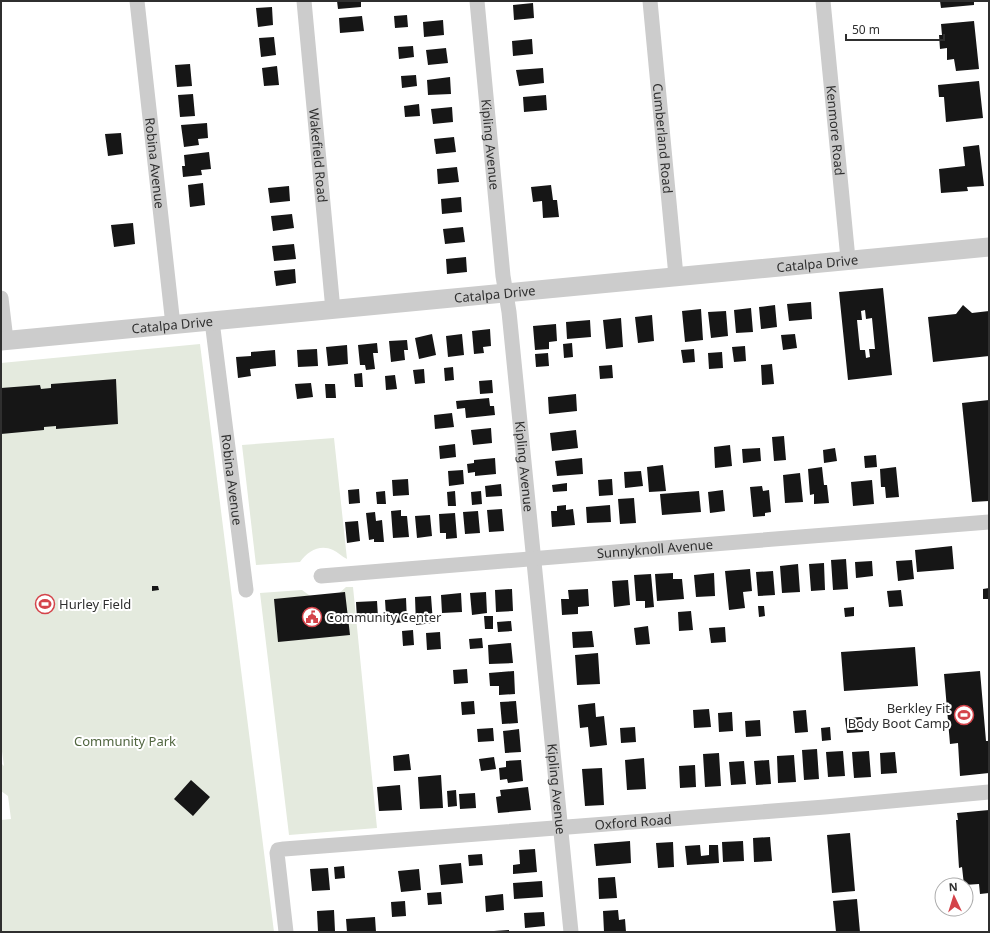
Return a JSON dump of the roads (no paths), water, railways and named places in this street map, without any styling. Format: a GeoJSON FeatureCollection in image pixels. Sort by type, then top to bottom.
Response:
{"type":"FeatureCollection","features":[{"type":"Feature","properties":{"kind":"street","name":"Robina Avenue"},"geometry":{"type":"LineString","coordinates":[[137,1],[173,325]]}},
{"type":"Feature","properties":{"kind":"street","name":"Wakefield Road"},"geometry":{"type":"LineString","coordinates":[[304,1],[333,310]]}},
{"type":"Feature","properties":{"kind":"street","name":"Kipling Avenue"},"geometry":{"type":"LineString","coordinates":[[477,1],[502,276],[506,293],[534,557],[571,932]]}},
{"type":"Feature","properties":{"kind":"street","name":"Cumberland Road"},"geometry":{"type":"LineString","coordinates":[[650,1],[676,276]]}},
{"type":"Feature","properties":{"kind":"street","name":"Kenmore Road"},"geometry":{"type":"LineString","coordinates":[[823,1],[848,259]]}},
{"type":"Feature","properties":{"kind":"street","name":"Catalpa Drive"},"geometry":{"type":"LineString","coordinates":[[3,341],[848,259],[989,247]]}},
{"type":"Feature","properties":{"kind":"street"},"geometry":{"type":"LineString","coordinates":[[1,298],[3,341]]}},
{"type":"Feature","properties":{"kind":"street","name":"Robina Avenue"},"geometry":{"type":"LineString","coordinates":[[212,321],[246,590]]}},
{"type":"Feature","properties":{"kind":"street","name":"Sunnyknoll Avenue"},"geometry":{"type":"LineString","coordinates":[[321,576],[534,557],[989,522]]}},
{"type":"Feature","properties":{"kind":"street","name":"Oxford Road"},"geometry":{"type":"LineString","coordinates":[[286,932],[277,857],[278,850],[826,807],[989,792]]}},
{"type":"Feature","properties":{"kind":"place","name":"Hurley Field"},"geometry":{"type":"Point","coordinates":[45,604]}},
{"type":"Feature","properties":{"kind":"place","name":"Community Center"},"geometry":{"type":"Point","coordinates":[312,617]}},
{"type":"Feature","properties":{"kind":"place","name":"Berkley Fit Body Boot Camp"},"geometry":{"type":"Point","coordinates":[964,715]}},
{"type":"Feature","properties":{"kind":"park label","name":"Community Park"},"geometry":{"type":"Point","coordinates":[125,741]}}]}
